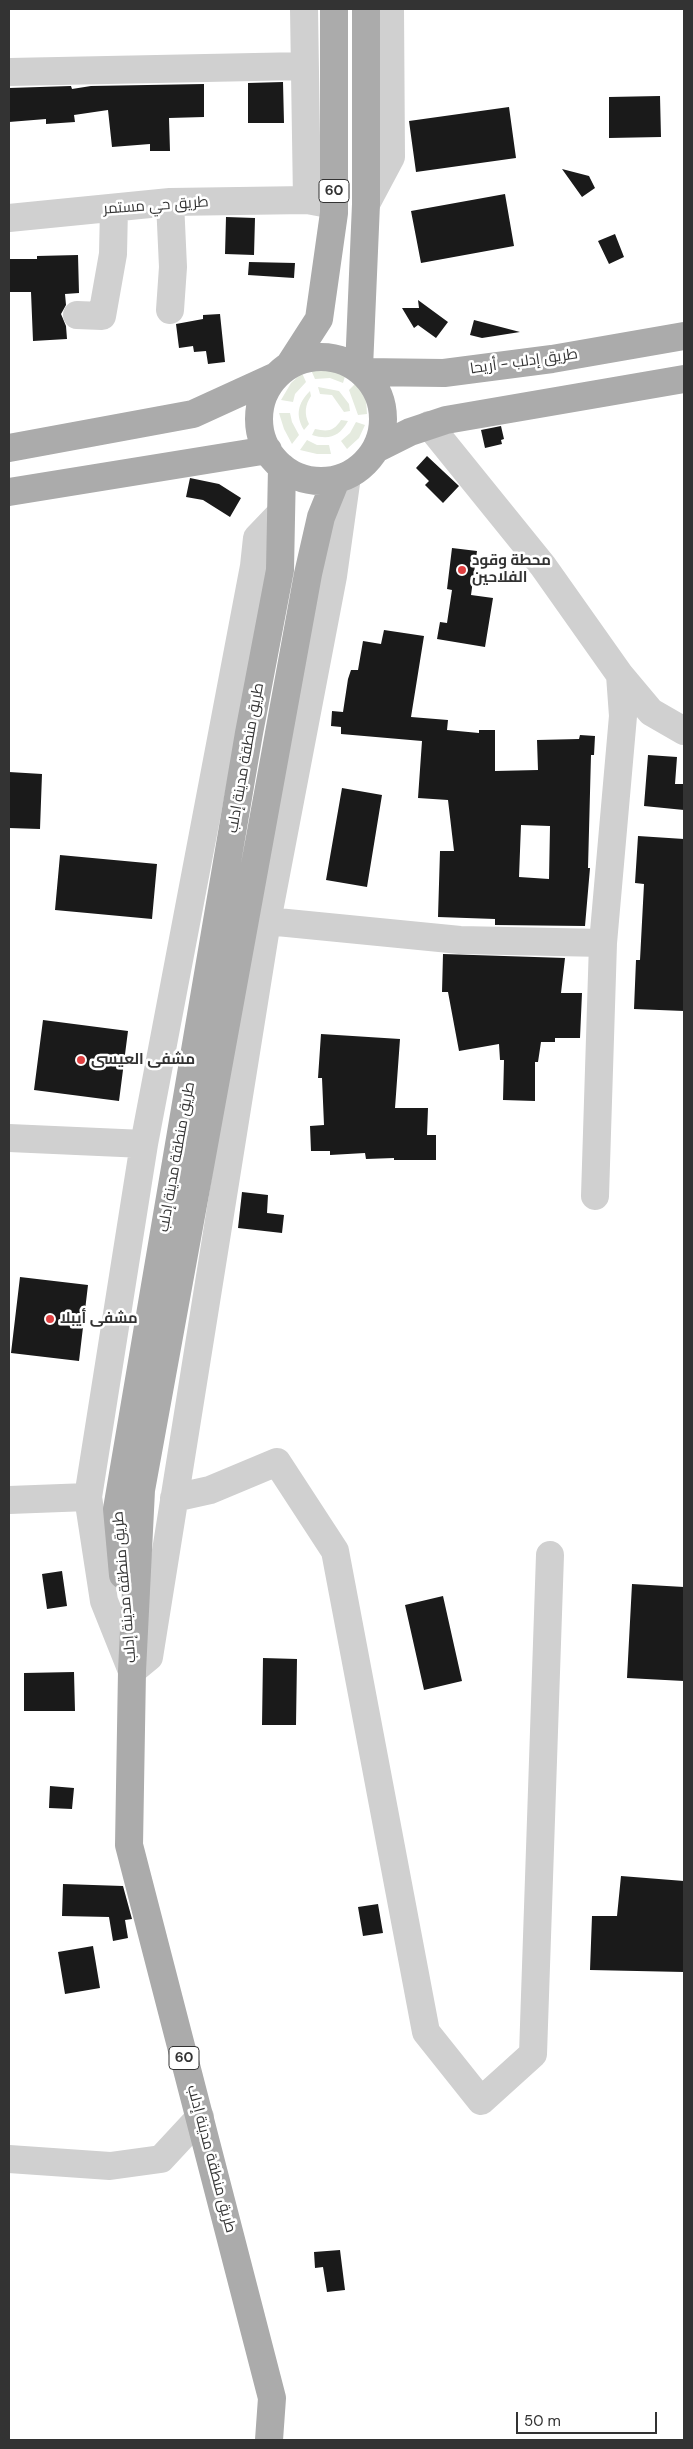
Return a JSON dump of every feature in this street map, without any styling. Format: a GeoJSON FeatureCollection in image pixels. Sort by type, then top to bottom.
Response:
{"type":"FeatureCollection","features":[{"type":"Feature","properties":{"kind":"main road","name":"60"},"geometry":{"type":"LineString","coordinates":[[282,371],[319,318],[334,205],[334,9]]}},
{"type":"Feature","properties":{"kind":"main road","name":"60"},"geometry":{"type":"LineString","coordinates":[[361,370],[366,204],[366,9]]}},
{"type":"Feature","properties":{"kind":"main road","name":"طريق إدلب - أريحا"},"geometry":{"type":"LineString","coordinates":[[361,370],[444,373],[552,359],[684,336]]}},
{"type":"Feature","properties":{"kind":"main road"},"geometry":{"type":"LineString","coordinates":[[9,448],[193,414],[307,358],[325,356],[343,360],[361,370],[377,391],[382,402],[383,426],[376,449],[364,465],[341,478],[307,480],[291,474],[275,458],[260,429],[260,413],[263,396],[282,371]]}},
{"type":"Feature","properties":{"kind":"main road"},"geometry":{"type":"LineString","coordinates":[[376,449],[429,425],[446,420],[684,379]]}},
{"type":"Feature","properties":{"kind":"main road"},"geometry":{"type":"LineString","coordinates":[[9,492],[275,458]]}},
{"type":"Feature","properties":{"kind":"main road","name":"طريق منطقة مدينة إدلب"},"geometry":{"type":"LineString","coordinates":[[132,1671],[117,1509],[250,733],[280,570],[280,514],[275,458]]}},
{"type":"Feature","properties":{"kind":"main road","name":"طريق منطقة مدينة إدلب"},"geometry":{"type":"LineString","coordinates":[[269,2440],[272,2398],[129,1844],[132,1671],[141,1490],[308,574],[320,517],[341,478]]}},
{"type":"Feature","properties":{"kind":"street"},"geometry":{"type":"LineString","coordinates":[[304,9],[307,200]]}},
{"type":"Feature","properties":{"kind":"street"},"geometry":{"type":"LineString","coordinates":[[366,204],[391,157],[390,9]]}},
{"type":"Feature","properties":{"kind":"street"},"geometry":{"type":"LineString","coordinates":[[9,72],[304,66]]}},
{"type":"Feature","properties":{"kind":"street","name":"طريق حي مستمر"},"geometry":{"type":"LineString","coordinates":[[9,218],[170,202],[307,200],[334,205]]}},
{"type":"Feature","properties":{"kind":"street"},"geometry":{"type":"LineString","coordinates":[[170,202],[173,267],[170,310]]}},
{"type":"Feature","properties":{"kind":"street"},"geometry":{"type":"LineString","coordinates":[[76,315],[102,316],[113,254],[114,208]]}},
{"type":"Feature","properties":{"kind":"street"},"geometry":{"type":"LineString","coordinates":[[429,425],[544,566],[620,675],[651,712],[684,731]]}},
{"type":"Feature","properties":{"kind":"street"},"geometry":{"type":"LineString","coordinates":[[280,514],[257,538],[254,566],[144,1144],[88,1497],[104,1601],[132,1671],[149,1656],[267,921],[333,576],[341,478]]}},
{"type":"Feature","properties":{"kind":"street"},"geometry":{"type":"LineString","coordinates":[[595,1196],[603,943],[623,716],[620,675]]}},
{"type":"Feature","properties":{"kind":"street"},"geometry":{"type":"LineString","coordinates":[[267,921],[460,940],[603,943]]}},
{"type":"Feature","properties":{"kind":"street"},"geometry":{"type":"LineString","coordinates":[[9,1138],[144,1144]]}},
{"type":"Feature","properties":{"kind":"street"},"geometry":{"type":"LineString","coordinates":[[174,1498],[210,1490],[276,1462],[335,1551],[426,2032],[481,2101],[533,2054],[550,1555]]}},
{"type":"Feature","properties":{"kind":"street"},"geometry":{"type":"LineString","coordinates":[[9,1500],[88,1497]]}},
{"type":"Feature","properties":{"kind":"street"},"geometry":{"type":"LineString","coordinates":[[9,2159],[110,2166],[161,2159],[200,2117]]}},
{"type":"Feature","properties":{"kind":"shaded area"},"geometry":{"type":"Polygon","coordinates":[[[332,368],[346,373],[343,383],[330,378],[315,379],[311,370],[332,368]]]}},
{"type":"Feature","properties":{"kind":"shaded area"},"geometry":{"type":"Polygon","coordinates":[[[302,373],[306,382],[295,394],[293,402],[281,400],[291,383],[302,373]]]}},
{"type":"Feature","properties":{"kind":"shaded area"},"geometry":{"type":"Polygon","coordinates":[[[357,382],[366,400],[367,414],[358,415],[349,390],[357,382]]]}},
{"type":"Feature","properties":{"kind":"shaded area"},"geometry":{"type":"Polygon","coordinates":[[[318,387],[339,391],[349,404],[350,411],[344,412],[332,395],[320,394],[318,387]]]}},
{"type":"Feature","properties":{"kind":"shaded area"},"geometry":{"type":"Polygon","coordinates":[[[310,391],[311,396],[306,410],[309,424],[304,430],[299,419],[299,409],[310,391]]]}},
{"type":"Feature","properties":{"kind":"shaded area"},"geometry":{"type":"Polygon","coordinates":[[[279,413],[290,413],[292,422],[299,435],[292,444],[284,429],[279,413]]]}},
{"type":"Feature","properties":{"kind":"shaded area"},"geometry":{"type":"Polygon","coordinates":[[[341,420],[348,421],[337,434],[328,437],[312,435],[315,429],[330,430],[341,420]]]}},
{"type":"Feature","properties":{"kind":"shaded area"},"geometry":{"type":"Polygon","coordinates":[[[356,422],[365,425],[359,438],[347,449],[341,441],[350,433],[356,422]]]}},
{"type":"Feature","properties":{"kind":"shaded area"},"geometry":{"type":"Polygon","coordinates":[[[307,440],[317,445],[329,445],[331,454],[317,454],[300,450],[307,440]]]}},
{"type":"Feature","properties":{"kind":"building"},"geometry":{"type":"Polygon","coordinates":[[[283,82],[284,123],[248,123],[248,83],[283,82]]]}},
{"type":"Feature","properties":{"kind":"building"},"geometry":{"type":"Polygon","coordinates":[[[204,84],[204,117],[169,118],[170,151],[150,151],[150,144],[112,147],[108,110],[74,115],[75,122],[46,124],[46,119],[9,122],[9,88],[71,86],[72,89],[91,86],[204,84]]]}},
{"type":"Feature","properties":{"kind":"building"},"geometry":{"type":"Polygon","coordinates":[[[660,96],[661,137],[609,138],[609,97],[660,96]]]}},
{"type":"Feature","properties":{"kind":"building"},"geometry":{"type":"Polygon","coordinates":[[[509,107],[516,158],[416,172],[409,121],[509,107]]]}},
{"type":"Feature","properties":{"kind":"building"},"geometry":{"type":"Polygon","coordinates":[[[562,169],[589,176],[595,188],[582,197],[562,169]]]}},
{"type":"Feature","properties":{"kind":"building"},"geometry":{"type":"Polygon","coordinates":[[[505,194],[514,246],[421,263],[411,211],[505,194]]]}},
{"type":"Feature","properties":{"kind":"building"},"geometry":{"type":"Polygon","coordinates":[[[226,217],[255,218],[254,255],[225,254],[226,217]]]}},
{"type":"Feature","properties":{"kind":"building"},"geometry":{"type":"Polygon","coordinates":[[[615,234],[624,257],[609,264],[598,241],[615,234]]]}},
{"type":"Feature","properties":{"kind":"building"},"geometry":{"type":"Polygon","coordinates":[[[78,255],[79,293],[65,294],[66,305],[61,314],[66,326],[67,339],[33,341],[31,292],[9,292],[9,259],[37,259],[37,256],[78,255]]]}},
{"type":"Feature","properties":{"kind":"building"},"geometry":{"type":"Polygon","coordinates":[[[249,262],[295,263],[294,278],[248,275],[249,262]]]}},
{"type":"Feature","properties":{"kind":"building"},"geometry":{"type":"Polygon","coordinates":[[[418,300],[448,322],[436,338],[418,325],[414,328],[402,308],[419,308],[418,300]]]}},
{"type":"Feature","properties":{"kind":"building"},"geometry":{"type":"Polygon","coordinates":[[[220,314],[225,362],[208,364],[206,351],[194,352],[193,346],[179,348],[176,324],[203,319],[203,315],[220,314]]]}},
{"type":"Feature","properties":{"kind":"building"},"geometry":{"type":"Polygon","coordinates":[[[474,320],[520,332],[482,338],[470,335],[474,320]]]}},
{"type":"Feature","properties":{"kind":"building"},"geometry":{"type":"Polygon","coordinates":[[[501,426],[504,439],[501,440],[502,444],[485,448],[481,430],[501,426]]]}},
{"type":"Feature","properties":{"kind":"building"},"geometry":{"type":"Polygon","coordinates":[[[427,456],[459,486],[443,503],[425,485],[429,481],[416,468],[427,456]]]}},
{"type":"Feature","properties":{"kind":"building"},"geometry":{"type":"Polygon","coordinates":[[[190,478],[219,484],[241,498],[230,517],[203,500],[186,497],[190,478]]]}},
{"type":"Feature","properties":{"kind":"building"},"geometry":{"type":"Polygon","coordinates":[[[452,548],[477,551],[471,595],[493,598],[485,647],[437,639],[440,622],[447,623],[452,590],[447,589],[452,548]]]}},
{"type":"Feature","properties":{"kind":"building"},"geometry":{"type":"Polygon","coordinates":[[[384,630],[424,636],[411,717],[448,720],[447,730],[479,733],[479,730],[495,730],[495,771],[538,770],[537,740],[579,739],[580,735],[595,736],[594,755],[591,755],[588,868],[590,868],[585,926],[495,925],[495,919],[438,917],[440,851],[454,851],[448,800],[418,798],[422,741],[341,734],[341,727],[331,726],[332,711],[343,712],[348,679],[351,670],[358,670],[363,641],[381,644],[384,630]],[[521,825],[519,877],[549,879],[550,826],[521,825]]]}},
{"type":"Feature","properties":{"kind":"building"},"geometry":{"type":"Polygon","coordinates":[[[648,755],[677,757],[675,784],[684,784],[684,810],[644,806],[648,755]]]}},
{"type":"Feature","properties":{"kind":"building"},"geometry":{"type":"Polygon","coordinates":[[[9,772],[42,774],[40,829],[9,828],[9,772]]]}},
{"type":"Feature","properties":{"kind":"building"},"geometry":{"type":"Polygon","coordinates":[[[342,788],[382,795],[367,887],[326,880],[342,788]]]}},
{"type":"Feature","properties":{"kind":"building"},"geometry":{"type":"Polygon","coordinates":[[[638,836],[684,839],[684,1011],[634,1009],[636,960],[640,960],[644,884],[635,883],[638,836]]]}},
{"type":"Feature","properties":{"kind":"building"},"geometry":{"type":"Polygon","coordinates":[[[60,855],[157,864],[152,919],[55,910],[60,855]]]}},
{"type":"Feature","properties":{"kind":"building"},"geometry":{"type":"Polygon","coordinates":[[[443,954],[565,958],[561,993],[582,993],[580,1038],[555,1038],[555,1042],[541,1042],[538,1062],[535,1062],[535,1101],[503,1100],[504,1060],[500,1060],[499,1044],[459,1051],[448,992],[442,992],[443,954]]]}},
{"type":"Feature","properties":{"kind":"building","name":"مشفى العيسى"},"geometry":{"type":"Polygon","coordinates":[[[43,1020],[128,1031],[119,1101],[34,1090],[43,1020]]]}},
{"type":"Feature","properties":{"kind":"building"},"geometry":{"type":"Polygon","coordinates":[[[321,1034],[400,1039],[395,1108],[428,1108],[427,1135],[436,1135],[436,1160],[366,1159],[365,1153],[330,1155],[330,1151],[311,1151],[310,1126],[324,1125],[322,1078],[318,1078],[321,1034]]]}},
{"type":"Feature","properties":{"kind":"building"},"geometry":{"type":"Polygon","coordinates":[[[242,1192],[268,1195],[267,1213],[284,1215],[282,1233],[238,1228],[242,1192]]]}},
{"type":"Feature","properties":{"kind":"building","name":"مشفى أيبلا"},"geometry":{"type":"Polygon","coordinates":[[[20,1277],[88,1285],[79,1361],[11,1353],[20,1277]]]}},
{"type":"Feature","properties":{"kind":"building"},"geometry":{"type":"Polygon","coordinates":[[[62,1571],[67,1606],[47,1609],[42,1574],[62,1571]]]}},
{"type":"Feature","properties":{"kind":"building"},"geometry":{"type":"Polygon","coordinates":[[[632,1584],[684,1587],[684,1681],[627,1678],[632,1584]]]}},
{"type":"Feature","properties":{"kind":"building"},"geometry":{"type":"Polygon","coordinates":[[[443,1596],[462,1681],[424,1690],[405,1605],[443,1596]]]}},
{"type":"Feature","properties":{"kind":"building"},"geometry":{"type":"Polygon","coordinates":[[[263,1658],[297,1659],[296,1725],[262,1725],[263,1658]]]}},
{"type":"Feature","properties":{"kind":"building"},"geometry":{"type":"Polygon","coordinates":[[[74,1672],[75,1711],[24,1711],[24,1673],[74,1672]]]}},
{"type":"Feature","properties":{"kind":"building"},"geometry":{"type":"Polygon","coordinates":[[[50,1786],[74,1788],[72,1809],[49,1808],[50,1786]]]}},
{"type":"Feature","properties":{"kind":"building"},"geometry":{"type":"Polygon","coordinates":[[[621,1876],[684,1881],[684,1972],[590,1970],[592,1916],[617,1916],[621,1876]]]}},
{"type":"Feature","properties":{"kind":"building"},"geometry":{"type":"Polygon","coordinates":[[[63,1884],[123,1886],[132,1919],[125,1920],[128,1938],[113,1941],[109,1917],[62,1916],[63,1884]]]}},
{"type":"Feature","properties":{"kind":"building"},"geometry":{"type":"Polygon","coordinates":[[[378,1904],[383,1933],[363,1936],[358,1907],[378,1904]]]}},
{"type":"Feature","properties":{"kind":"building"},"geometry":{"type":"Polygon","coordinates":[[[93,1946],[100,1988],[65,1994],[58,1952],[93,1946]]]}},
{"type":"Feature","properties":{"kind":"building"},"geometry":{"type":"Polygon","coordinates":[[[340,2250],[345,2290],[327,2292],[323,2267],[315,2268],[314,2252],[340,2250]]]}},
{"type":"Feature","properties":{"kind":"place","name":"محطة وقود الفلاحين"},"geometry":{"type":"Point","coordinates":[462,570]}},
{"type":"Feature","properties":{"kind":"place","name":"مشفى العيسى"},"geometry":{"type":"Point","coordinates":[81,1060]}},
{"type":"Feature","properties":{"kind":"place","name":"مشفى أيبلا"},"geometry":{"type":"Point","coordinates":[50,1319]}}]}
